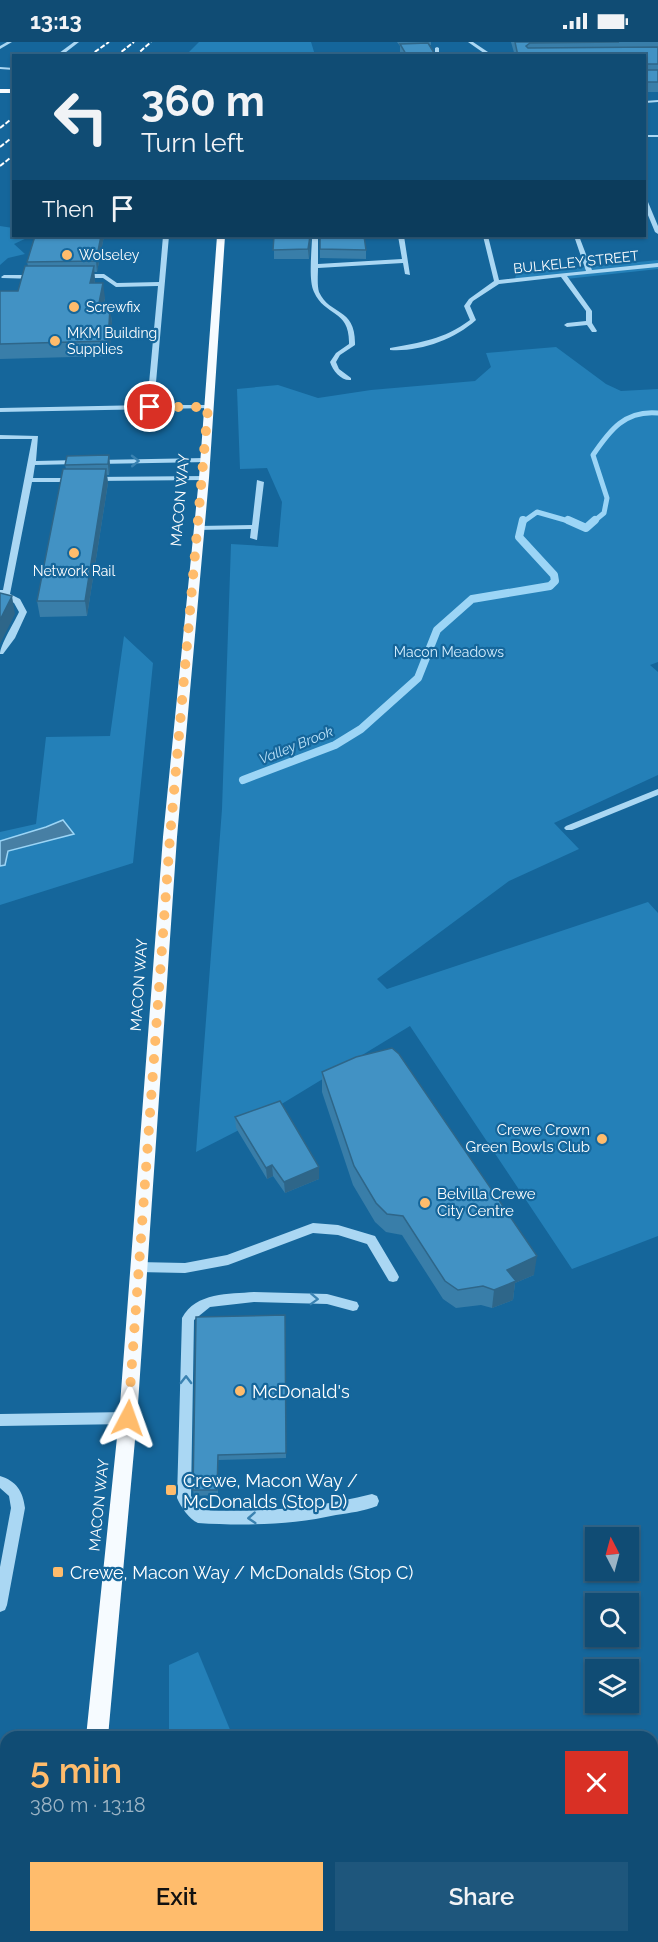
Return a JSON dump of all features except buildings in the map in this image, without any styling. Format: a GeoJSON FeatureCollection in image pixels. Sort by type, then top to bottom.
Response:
{"type":"FeatureCollection","features":[{"type":"Feature","properties":{"kind":"main road","name":"MACON WAY"},"geometry":{"type":"LineString","coordinates":[[98,1731],[128,1418],[174,793],[204,478],[221,237]]}},
{"type":"Feature","properties":{"kind":"street"},"geometry":{"type":"LineString","coordinates":[[0,48],[10,42]]}},
{"type":"Feature","properties":{"kind":"street"},"geometry":{"type":"LineString","coordinates":[[60,54],[77,42]]}},
{"type":"Feature","properties":{"kind":"street"},"geometry":{"type":"LineString","coordinates":[[470,42],[489,54]]}},
{"type":"Feature","properties":{"kind":"street"},"geometry":{"type":"LineString","coordinates":[[437,54],[438,48]]}},
{"type":"Feature","properties":{"kind":"street"},"geometry":{"type":"LineString","coordinates":[[646,204],[658,232]]}},
{"type":"Feature","properties":{"kind":"street"},"geometry":{"type":"LineString","coordinates":[[150,407],[166,237]]}},
{"type":"Feature","properties":{"kind":"street"},"geometry":{"type":"LineString","coordinates":[[315,237],[314,289],[321,298],[340,312],[349,323],[354,335],[352,345],[338,354],[333,362],[336,370],[349,379]]}},
{"type":"Feature","properties":{"kind":"street"},"geometry":{"type":"LineString","coordinates":[[401,237],[408,274]]}},
{"type":"Feature","properties":{"kind":"street"},"geometry":{"type":"LineString","coordinates":[[392,350],[436,343],[473,320],[467,306],[471,300],[497,282],[485,237]]}},
{"type":"Feature","properties":{"kind":"street"},"geometry":{"type":"LineString","coordinates":[[576,237],[589,271]]}},
{"type":"Feature","properties":{"kind":"street"},"geometry":{"type":"LineString","coordinates":[[316,266],[405,261]]}},
{"type":"Feature","properties":{"kind":"street","name":"BULKELEY STREET"},"geometry":{"type":"LineString","coordinates":[[497,282],[658,265]]}},
{"type":"Feature","properties":{"kind":"street"},"geometry":{"type":"LineString","coordinates":[[563,275],[589,311],[589,323],[594,330]]}},
{"type":"Feature","properties":{"kind":"street"},"geometry":{"type":"LineString","coordinates":[[4,277],[48,276]]}},
{"type":"Feature","properties":{"kind":"street"},"geometry":{"type":"LineString","coordinates":[[70,276],[104,276],[116,285],[162,284]]}},
{"type":"Feature","properties":{"kind":"street"},"geometry":{"type":"LineString","coordinates":[[567,325],[589,323]]}},
{"type":"Feature","properties":{"kind":"street"},"geometry":{"type":"LineString","coordinates":[[0,410],[208,407]]}},
{"type":"Feature","properties":{"kind":"street"},"geometry":{"type":"LineString","coordinates":[[0,437],[36,436],[30,480],[3,593],[17,601],[23,612],[15,632],[0,652]]}},
{"type":"Feature","properties":{"kind":"street"},"geometry":{"type":"LineString","coordinates":[[32,463],[205,460]]}},
{"type":"Feature","properties":{"kind":"street"},"geometry":{"type":"LineString","coordinates":[[30,480],[204,478]]}},
{"type":"Feature","properties":{"kind":"street"},"geometry":{"type":"LineString","coordinates":[[254,538],[260,482]]}},
{"type":"Feature","properties":{"kind":"street"},"geometry":{"type":"LineString","coordinates":[[199,528],[255,527]]}},
{"type":"Feature","properties":{"kind":"street"},"geometry":{"type":"LineString","coordinates":[[569,828],[658,792]]}},
{"type":"Feature","properties":{"kind":"street"},"geometry":{"type":"LineString","coordinates":[[138,1266],[185,1268],[228,1260],[313,1228],[338,1230],[371,1240],[393,1277]]}},
{"type":"Feature","properties":{"kind":"street"},"geometry":{"type":"LineString","coordinates":[[353,1306],[327,1299],[254,1297],[207,1302],[188,1318],[183,1498],[198,1516],[236,1520],[293,1516],[372,1501]]}},
{"type":"Feature","properties":{"kind":"street"},"geometry":{"type":"LineString","coordinates":[[0,1420],[128,1418]]}},
{"type":"Feature","properties":{"kind":"street"},"geometry":{"type":"LineString","coordinates":[[0,1482],[7,1484],[17,1496],[18,1508],[0,1605]]}},
{"type":"Feature","properties":{"kind":"green space"},"geometry":{"type":"Polygon","coordinates":[[[199,42],[311,42],[315,54],[187,54],[199,42]]]}},
{"type":"Feature","properties":{"kind":"green space"},"geometry":{"type":"Polygon","coordinates":[[[0,226],[12,228],[12,237],[29,237],[14,244],[25,254],[8,258],[0,265],[0,226]]]}},
{"type":"Feature","properties":{"kind":"green space"},"geometry":{"type":"Polygon","coordinates":[[[658,260],[658,269],[566,279],[563,275],[515,280],[516,274],[658,260]]]}},
{"type":"Feature","properties":{"kind":"green space","name":"Macon Meadows"},"geometry":{"type":"Polygon","coordinates":[[[556,347],[606,384],[621,391],[658,389],[658,662],[650,665],[658,672],[658,775],[554,823],[579,849],[509,881],[377,979],[387,989],[648,902],[658,913],[658,1236],[572,1269],[410,1026],[237,1131],[196,1152],[222,809],[231,544],[278,547],[282,502],[267,468],[240,469],[237,389],[278,385],[318,398],[371,390],[475,381],[491,367],[486,353],[556,347]]]}},
{"type":"Feature","properties":{"kind":"green space"},"geometry":{"type":"Polygon","coordinates":[[[124,636],[153,663],[133,863],[0,905],[0,832],[36,824],[46,737],[110,736],[124,636]]]}},
{"type":"Feature","properties":{"kind":"green space"},"geometry":{"type":"Polygon","coordinates":[[[198,1652],[231,1731],[169,1731],[169,1665],[198,1652]]]}},
{"type":"Feature","properties":{"kind":"shaded area"},"geometry":{"type":"Polygon","coordinates":[[[63,820],[74,834],[8,851],[5,865],[0,866],[0,841],[63,820]]]}},
{"type":"Feature","properties":{"kind":"waterway","name":"Valley Brook"},"geometry":{"type":"LineString","coordinates":[[593,522],[604,513],[607,498],[593,455],[612,430],[627,418],[646,413],[658,413]]}},
{"type":"Feature","properties":{"kind":"waterway","name":"Valley Brook"},"geometry":{"type":"LineString","coordinates":[[523,522],[537,512],[572,522]]}},
{"type":"Feature","properties":{"kind":"waterway","name":"Valley Brook"},"geometry":{"type":"LineString","coordinates":[[243,780],[335,745],[361,729],[418,678],[437,630],[472,599],[550,586],[555,581],[554,575],[519,537],[523,520]]}},
{"type":"Feature","properties":{"kind":"waterway","name":"Valley Brook"},"geometry":{"type":"LineString","coordinates":[[568,520],[586,528],[595,520]]}},
{"type":"Feature","properties":{"kind":"railway"},"geometry":{"type":"LineString","coordinates":[[92,54],[109,42]]}},
{"type":"Feature","properties":{"kind":"railway"},"geometry":{"type":"LineString","coordinates":[[119,54],[134,42]]}},
{"type":"Feature","properties":{"kind":"railway"},"geometry":{"type":"LineString","coordinates":[[137,54],[151,42]]}},
{"type":"Feature","properties":{"kind":"railway"},"geometry":{"type":"LineString","coordinates":[[0,128],[12,119]]}},
{"type":"Feature","properties":{"kind":"railway"},"geometry":{"type":"LineString","coordinates":[[0,147],[12,138]]}},
{"type":"Feature","properties":{"kind":"railway"},"geometry":{"type":"LineString","coordinates":[[0,166],[12,157]]}},
{"type":"Feature","properties":{"kind":"place","name":"Wolseley"},"geometry":{"type":"Point","coordinates":[67,255]}},
{"type":"Feature","properties":{"kind":"place","name":"Screwfix"},"geometry":{"type":"Point","coordinates":[74,307]}},
{"type":"Feature","properties":{"kind":"place","name":"MKM Building Supplies"},"geometry":{"type":"Point","coordinates":[55,341]}},
{"type":"Feature","properties":{"kind":"place","name":"Network Rail"},"geometry":{"type":"Point","coordinates":[74,553]}},
{"type":"Feature","properties":{"kind":"place","name":"Crewe Crown Green Bowls Club"},"geometry":{"type":"Point","coordinates":[602,1139]}},
{"type":"Feature","properties":{"kind":"place","name":"Belvilla Crewe City Centre"},"geometry":{"type":"Point","coordinates":[425,1203]}},
{"type":"Feature","properties":{"kind":"place","name":"McDonald's"},"geometry":{"type":"Point","coordinates":[240,1391]}},
{"type":"Feature","properties":{"kind":"place","name":"Crewe, Macon Way / McDonalds (Stop D)"},"geometry":{"type":"Point","coordinates":[171,1490]}},
{"type":"Feature","properties":{"kind":"place","name":"Crewe, Macon Way / McDonalds (Stop C)"},"geometry":{"type":"Point","coordinates":[58,1572]}},
{"type":"Feature","properties":{"kind":"route"},"geometry":{"type":"LineString","coordinates":[[128,1418],[170,837],[204,478],[208,407],[150,407]]}}]}
